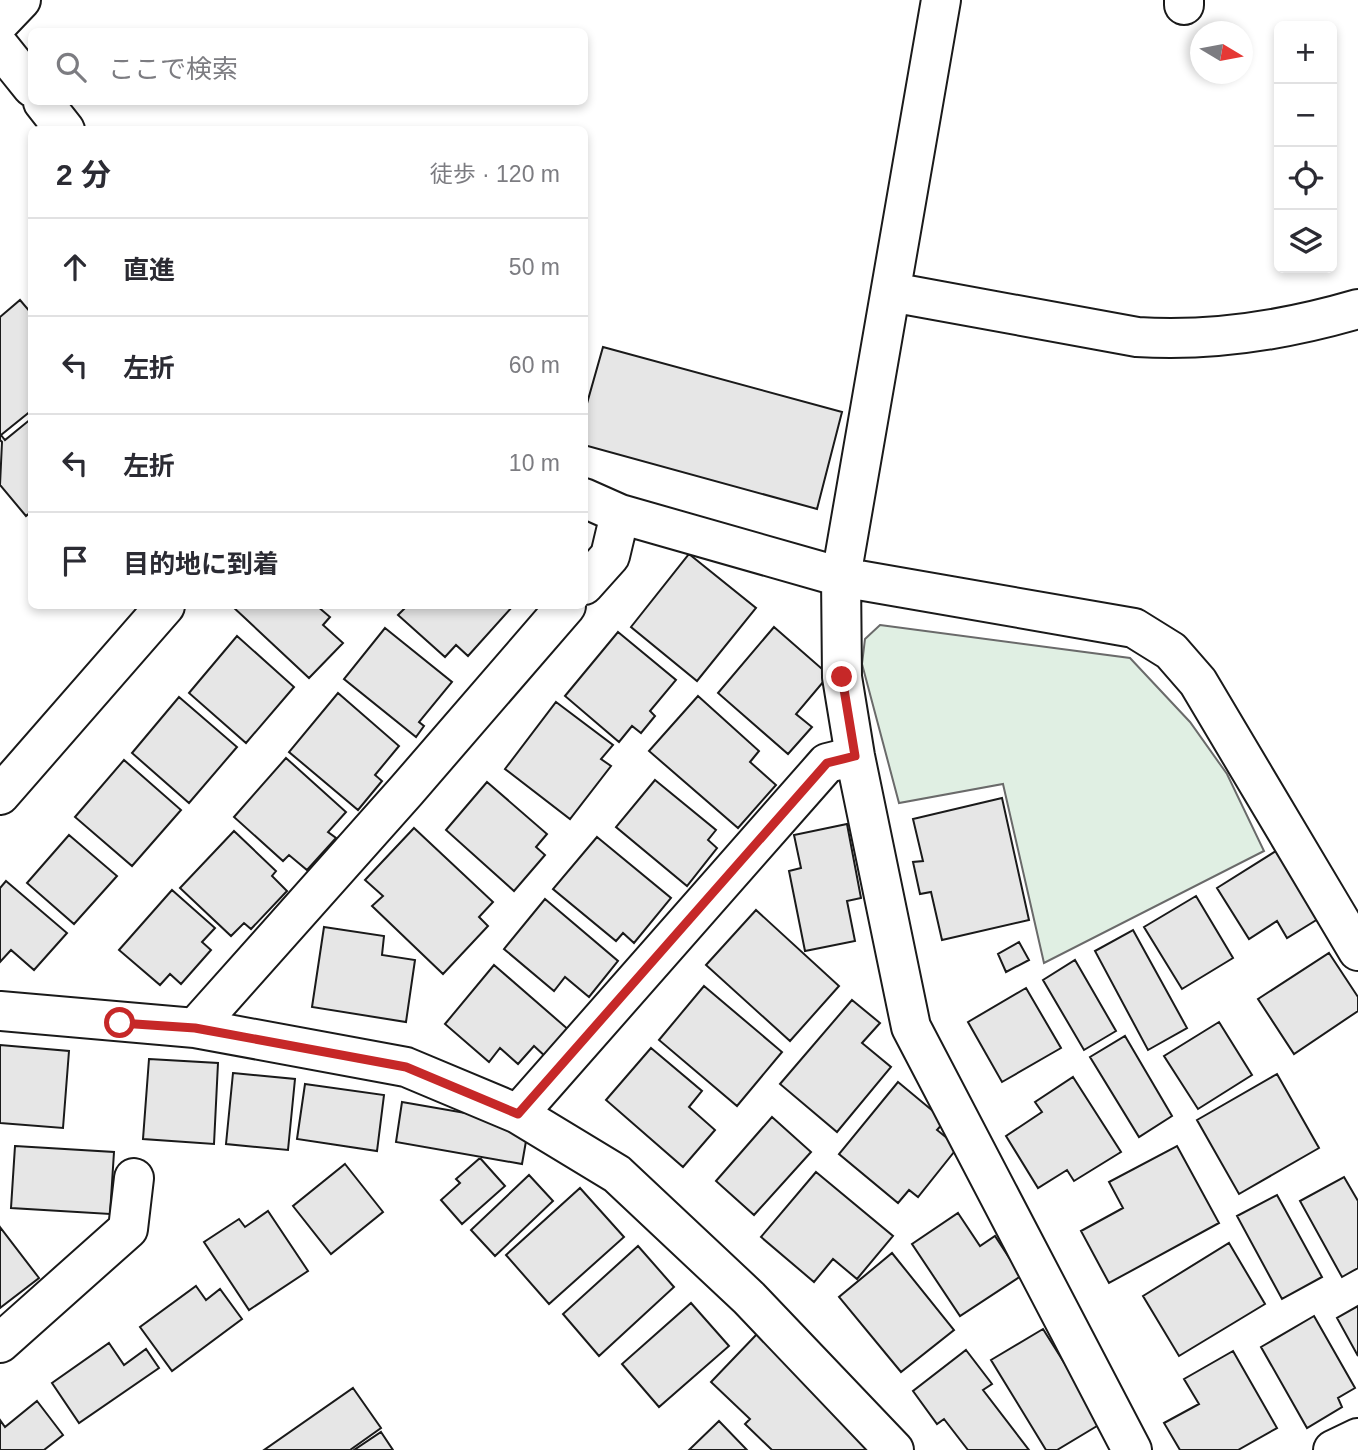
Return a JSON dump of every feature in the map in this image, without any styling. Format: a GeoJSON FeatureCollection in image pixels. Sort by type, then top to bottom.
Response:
{"type":"FeatureCollection","features":[{"type":"Feature","properties":{"kind":"street"},"geometry":{"type":"LineString","coordinates":[[0,22],[20,0]]}},
{"type":"Feature","properties":{"kind":"street"},"geometry":{"type":"LineString","coordinates":[[941,0],[841,577],[842,677],[855,756],[911,1027],[1132,1450]]}},
{"type":"Feature","properties":{"kind":"street"},"geometry":{"type":"LineString","coordinates":[[0,47],[28,82]]}},
{"type":"Feature","properties":{"kind":"street"},"geometry":{"type":"LineString","coordinates":[[45,105],[62,126]]}},
{"type":"Feature","properties":{"kind":"street"},"geometry":{"type":"LineString","coordinates":[[891,292],[1137,337],[1177,340],[1305,324],[1358,309]]}},
{"type":"Feature","properties":{"kind":"street"},"geometry":{"type":"LineString","coordinates":[[588,500],[620,514],[841,577],[1134,628],[1171,651],[1198,682],[1358,951]]}},
{"type":"Feature","properties":{"kind":"street"},"geometry":{"type":"LineString","coordinates":[[588,581],[610,556],[620,514]]}},
{"type":"Feature","properties":{"kind":"street"},"geometry":{"type":"LineString","coordinates":[[0,795],[163,609]]}},
{"type":"Feature","properties":{"kind":"street"},"geometry":{"type":"LineString","coordinates":[[195,1028],[415,781],[563,609]]}},
{"type":"Feature","properties":{"kind":"street"},"geometry":{"type":"LineString","coordinates":[[518,1114],[827,763],[855,756]]}},
{"type":"Feature","properties":{"kind":"street"},"geometry":{"type":"LineString","coordinates":[[0,1011],[195,1028],[406,1067],[518,1114],[617,1174],[749,1298],[894,1450]]}},
{"type":"Feature","properties":{"kind":"street"},"geometry":{"type":"LineString","coordinates":[[0,1343],[128,1229],[134,1178]]}},
{"type":"Feature","properties":{"kind":"street"},"geometry":{"type":"LineString","coordinates":[[1332,1450],[1358,1438]]}},
{"type":"Feature","properties":{"kind":"green space"},"geometry":{"type":"Polygon","coordinates":[[[880,625],[1130,658],[1190,722],[1227,774],[1264,851],[1044,963],[1003,784],[899,803],[862,664],[865,639],[880,625]]]}},
{"type":"Feature","properties":{"kind":"building"},"geometry":{"type":"Polygon","coordinates":[[[20,300],[28,309],[28,413],[1,435],[5,440],[28,421],[26,516],[0,485],[0,317],[20,300]]]}},
{"type":"Feature","properties":{"kind":"building"},"geometry":{"type":"Polygon","coordinates":[[[603,347],[842,412],[817,509],[588,446],[588,400],[603,347]]]}},
{"type":"Feature","properties":{"kind":"building"},"geometry":{"type":"Polygon","coordinates":[[[689,554],[756,608],[697,681],[631,627],[689,554]]]}},
{"type":"Feature","properties":{"kind":"building"},"geometry":{"type":"Polygon","coordinates":[[[235,609],[321,609],[330,617],[323,625],[343,643],[309,678],[235,609]]]}},
{"type":"Feature","properties":{"kind":"building"},"geometry":{"type":"Polygon","coordinates":[[[404,609],[510,609],[468,656],[456,645],[445,657],[398,615],[404,609]]]}},
{"type":"Feature","properties":{"kind":"building"},"geometry":{"type":"Polygon","coordinates":[[[774,627],[829,675],[796,714],[812,727],[788,754],[718,693],[774,627]]]}},
{"type":"Feature","properties":{"kind":"building"},"geometry":{"type":"Polygon","coordinates":[[[385,628],[452,682],[419,722],[424,726],[416,737],[344,679],[385,628]]]}},
{"type":"Feature","properties":{"kind":"building"},"geometry":{"type":"Polygon","coordinates":[[[618,632],[676,680],[650,711],[655,716],[641,733],[632,726],[619,742],[565,696],[618,632]]]}},
{"type":"Feature","properties":{"kind":"building"},"geometry":{"type":"Polygon","coordinates":[[[237,636],[294,687],[246,743],[189,693],[237,636]]]}},
{"type":"Feature","properties":{"kind":"building"},"geometry":{"type":"Polygon","coordinates":[[[338,693],[399,746],[375,775],[382,781],[358,810],[289,752],[338,693]]]}},
{"type":"Feature","properties":{"kind":"building"},"geometry":{"type":"Polygon","coordinates":[[[698,696],[759,751],[750,762],[776,785],[738,828],[649,751],[698,696]]]}},
{"type":"Feature","properties":{"kind":"building"},"geometry":{"type":"Polygon","coordinates":[[[179,697],[237,747],[189,803],[132,753],[179,697]]]}},
{"type":"Feature","properties":{"kind":"building"},"geometry":{"type":"Polygon","coordinates":[[[556,702],[613,745],[601,759],[611,766],[570,819],[505,769],[556,702]]]}},
{"type":"Feature","properties":{"kind":"building"},"geometry":{"type":"Polygon","coordinates":[[[286,758],[346,812],[328,832],[336,838],[307,870],[289,855],[283,861],[234,817],[286,758]]]}},
{"type":"Feature","properties":{"kind":"building"},"geometry":{"type":"Polygon","coordinates":[[[124,760],[181,810],[132,866],[75,817],[124,760]]]}},
{"type":"Feature","properties":{"kind":"building"},"geometry":{"type":"Polygon","coordinates":[[[655,780],[716,830],[708,840],[717,848],[687,886],[616,827],[655,780]]]}},
{"type":"Feature","properties":{"kind":"building"},"geometry":{"type":"Polygon","coordinates":[[[487,782],[547,834],[536,847],[545,855],[514,891],[446,830],[487,782]]]}},
{"type":"Feature","properties":{"kind":"building"},"geometry":{"type":"Polygon","coordinates":[[[1002,798],[1029,920],[942,940],[931,892],[920,894],[913,862],[923,861],[913,819],[1002,798]]]}},
{"type":"Feature","properties":{"kind":"building"},"geometry":{"type":"Polygon","coordinates":[[[847,824],[861,898],[847,901],[855,941],[805,951],[789,871],[801,868],[794,835],[847,824]]]}},
{"type":"Feature","properties":{"kind":"building"},"geometry":{"type":"Polygon","coordinates":[[[414,828],[493,902],[479,917],[488,926],[443,974],[372,906],[383,896],[365,880],[414,828]]]}},
{"type":"Feature","properties":{"kind":"building"},"geometry":{"type":"Polygon","coordinates":[[[234,831],[276,871],[272,876],[287,891],[251,929],[244,923],[231,936],[180,888],[234,831]]]}},
{"type":"Feature","properties":{"kind":"building"},"geometry":{"type":"Polygon","coordinates":[[[69,835],[117,876],[74,924],[27,883],[69,835]]]}},
{"type":"Feature","properties":{"kind":"building"},"geometry":{"type":"Polygon","coordinates":[[[597,837],[671,898],[634,943],[623,933],[616,941],[553,889],[597,837]]]}},
{"type":"Feature","properties":{"kind":"building"},"geometry":{"type":"Polygon","coordinates":[[[1276,851],[1318,919],[1287,938],[1277,921],[1249,939],[1217,888],[1276,851]]]}},
{"type":"Feature","properties":{"kind":"building"},"geometry":{"type":"Polygon","coordinates":[[[6,881],[67,933],[34,970],[11,950],[0,962],[0,888],[6,881]]]}},
{"type":"Feature","properties":{"kind":"building"},"geometry":{"type":"Polygon","coordinates":[[[172,890],[215,928],[202,942],[211,950],[181,984],[170,974],[160,985],[119,950],[172,890]]]}},
{"type":"Feature","properties":{"kind":"building"},"geometry":{"type":"Polygon","coordinates":[[[1196,896],[1233,958],[1182,989],[1144,927],[1196,896]]]}},
{"type":"Feature","properties":{"kind":"building"},"geometry":{"type":"Polygon","coordinates":[[[545,899],[618,961],[589,997],[565,977],[554,991],[504,949],[545,899]]]}},
{"type":"Feature","properties":{"kind":"building"},"geometry":{"type":"Polygon","coordinates":[[[756,910],[839,986],[790,1041],[706,965],[756,910]]]}},
{"type":"Feature","properties":{"kind":"building"},"geometry":{"type":"Polygon","coordinates":[[[324,927],[384,936],[382,955],[415,960],[406,1022],[312,1007],[324,927]]]}},
{"type":"Feature","properties":{"kind":"building"},"geometry":{"type":"Polygon","coordinates":[[[1133,930],[1187,1028],[1148,1050],[1095,951],[1133,930]]]}},
{"type":"Feature","properties":{"kind":"building"},"geometry":{"type":"Polygon","coordinates":[[[1019,942],[1029,960],[1006,972],[998,954],[1019,942]]]}},
{"type":"Feature","properties":{"kind":"building"},"geometry":{"type":"Polygon","coordinates":[[[1329,953],[1358,997],[1358,1011],[1294,1054],[1258,999],[1329,953]]]}},
{"type":"Feature","properties":{"kind":"building"},"geometry":{"type":"Polygon","coordinates":[[[1075,960],[1116,1031],[1084,1050],[1043,980],[1075,960]]]}},
{"type":"Feature","properties":{"kind":"building"},"geometry":{"type":"Polygon","coordinates":[[[494,965],[570,1031],[547,1058],[534,1046],[518,1064],[500,1048],[489,1062],[445,1024],[494,965]]]}},
{"type":"Feature","properties":{"kind":"building"},"geometry":{"type":"Polygon","coordinates":[[[704,986],[782,1052],[737,1106],[659,1040],[704,986]]]}},
{"type":"Feature","properties":{"kind":"building"},"geometry":{"type":"Polygon","coordinates":[[[1026,988],[1061,1048],[1002,1082],[968,1022],[1026,988]]]}},
{"type":"Feature","properties":{"kind":"building"},"geometry":{"type":"Polygon","coordinates":[[[852,1000],[880,1023],[862,1043],[891,1067],[837,1132],[780,1084],[852,1000]]]}},
{"type":"Feature","properties":{"kind":"building"},"geometry":{"type":"Polygon","coordinates":[[[1219,1022],[1252,1075],[1198,1109],[1164,1056],[1219,1022]]]}},
{"type":"Feature","properties":{"kind":"building"},"geometry":{"type":"Polygon","coordinates":[[[1125,1036],[1172,1116],[1139,1137],[1090,1057],[1125,1036]]]}},
{"type":"Feature","properties":{"kind":"building"},"geometry":{"type":"Polygon","coordinates":[[[0,1045],[69,1051],[63,1128],[0,1123],[0,1045]]]}},
{"type":"Feature","properties":{"kind":"building"},"geometry":{"type":"Polygon","coordinates":[[[651,1048],[702,1091],[689,1107],[715,1130],[683,1167],[606,1100],[651,1048]]]}},
{"type":"Feature","properties":{"kind":"building"},"geometry":{"type":"Polygon","coordinates":[[[149,1059],[218,1063],[214,1144],[143,1139],[149,1059]]]}},
{"type":"Feature","properties":{"kind":"building"},"geometry":{"type":"Polygon","coordinates":[[[233,1073],[295,1079],[288,1150],[226,1144],[233,1073]]]}},
{"type":"Feature","properties":{"kind":"building"},"geometry":{"type":"Polygon","coordinates":[[[1277,1074],[1319,1148],[1239,1194],[1197,1120],[1277,1074]]]}},
{"type":"Feature","properties":{"kind":"building"},"geometry":{"type":"Polygon","coordinates":[[[1073,1077],[1121,1152],[1074,1181],[1067,1170],[1038,1188],[1006,1136],[1042,1112],[1035,1102],[1073,1077]]]}},
{"type":"Feature","properties":{"kind":"building"},"geometry":{"type":"Polygon","coordinates":[[[898,1082],[945,1121],[937,1130],[958,1147],[918,1197],[909,1190],[898,1203],[839,1154],[898,1082]]]}},
{"type":"Feature","properties":{"kind":"building"},"geometry":{"type":"Polygon","coordinates":[[[305,1084],[384,1095],[377,1151],[297,1139],[305,1084]]]}},
{"type":"Feature","properties":{"kind":"building"},"geometry":{"type":"Polygon","coordinates":[[[402,1102],[529,1124],[522,1164],[396,1142],[402,1102]]]}},
{"type":"Feature","properties":{"kind":"building"},"geometry":{"type":"Polygon","coordinates":[[[772,1117],[811,1152],[754,1215],[716,1181],[772,1117]]]}},
{"type":"Feature","properties":{"kind":"building"},"geometry":{"type":"Polygon","coordinates":[[[15,1146],[114,1152],[110,1214],[11,1208],[15,1146]]]}},
{"type":"Feature","properties":{"kind":"building"},"geometry":{"type":"Polygon","coordinates":[[[1177,1146],[1219,1223],[1109,1283],[1081,1231],[1123,1208],[1109,1182],[1177,1146]]]}},
{"type":"Feature","properties":{"kind":"building"},"geometry":{"type":"Polygon","coordinates":[[[480,1158],[505,1186],[462,1224],[441,1200],[460,1183],[456,1179],[480,1158]]]}},
{"type":"Feature","properties":{"kind":"building"},"geometry":{"type":"Polygon","coordinates":[[[345,1164],[383,1212],[331,1254],[293,1206],[345,1164]]]}},
{"type":"Feature","properties":{"kind":"building"},"geometry":{"type":"Polygon","coordinates":[[[816,1172],[893,1236],[857,1279],[833,1259],[814,1282],[761,1237],[816,1172]]]}},
{"type":"Feature","properties":{"kind":"building"},"geometry":{"type":"Polygon","coordinates":[[[529,1175],[553,1201],[495,1256],[471,1230],[529,1175]]]}},
{"type":"Feature","properties":{"kind":"building"},"geometry":{"type":"Polygon","coordinates":[[[1344,1177],[1358,1201],[1358,1268],[1342,1277],[1300,1201],[1344,1177]]]}},
{"type":"Feature","properties":{"kind":"building"},"geometry":{"type":"Polygon","coordinates":[[[580,1188],[624,1237],[549,1304],[506,1255],[580,1188]]]}},
{"type":"Feature","properties":{"kind":"building"},"geometry":{"type":"Polygon","coordinates":[[[1277,1195],[1322,1277],[1282,1299],[1237,1216],[1277,1195]]]}},
{"type":"Feature","properties":{"kind":"building"},"geometry":{"type":"Polygon","coordinates":[[[268,1211],[308,1271],[249,1310],[204,1242],[239,1219],[245,1227],[268,1211]]]}},
{"type":"Feature","properties":{"kind":"building"},"geometry":{"type":"Polygon","coordinates":[[[958,1213],[980,1246],[995,1236],[1021,1276],[960,1316],[912,1244],[958,1213]]]}},
{"type":"Feature","properties":{"kind":"building"},"geometry":{"type":"Polygon","coordinates":[[[0,1227],[39,1278],[0,1308],[0,1227]]]}},
{"type":"Feature","properties":{"kind":"building"},"geometry":{"type":"Polygon","coordinates":[[[1229,1243],[1265,1304],[1179,1356],[1143,1296],[1229,1243]]]}},
{"type":"Feature","properties":{"kind":"building"},"geometry":{"type":"Polygon","coordinates":[[[638,1246],[674,1287],[599,1356],[563,1314],[638,1246]]]}},
{"type":"Feature","properties":{"kind":"building"},"geometry":{"type":"Polygon","coordinates":[[[892,1253],[954,1330],[901,1372],[839,1297],[892,1253]]]}},
{"type":"Feature","properties":{"kind":"building"},"geometry":{"type":"Polygon","coordinates":[[[196,1286],[206,1300],[220,1289],[242,1319],[172,1371],[140,1327],[196,1286]]]}},
{"type":"Feature","properties":{"kind":"building"},"geometry":{"type":"Polygon","coordinates":[[[691,1303],[729,1346],[659,1407],[622,1364],[691,1303]]]}},
{"type":"Feature","properties":{"kind":"building"},"geometry":{"type":"Polygon","coordinates":[[[1358,1306],[1358,1356],[1337,1318],[1358,1306]]]}},
{"type":"Feature","properties":{"kind":"building"},"geometry":{"type":"Polygon","coordinates":[[[1314,1316],[1355,1388],[1338,1398],[1342,1407],[1307,1428],[1261,1347],[1314,1316]]]}},
{"type":"Feature","properties":{"kind":"building"},"geometry":{"type":"Polygon","coordinates":[[[1043,1329],[1102,1423],[1057,1450],[1046,1450],[991,1360],[1043,1329]]]}},
{"type":"Feature","properties":{"kind":"building"},"geometry":{"type":"Polygon","coordinates":[[[757,1334],[874,1450],[772,1450],[745,1424],[750,1419],[711,1382],[757,1334]]]}},
{"type":"Feature","properties":{"kind":"building"},"geometry":{"type":"Polygon","coordinates":[[[109,1343],[124,1365],[146,1349],[159,1368],[79,1423],[52,1383],[109,1343]]]}},
{"type":"Feature","properties":{"kind":"building"},"geometry":{"type":"Polygon","coordinates":[[[966,1350],[992,1384],[983,1390],[1029,1450],[968,1450],[944,1419],[937,1424],[913,1391],[966,1350]]]}},
{"type":"Feature","properties":{"kind":"building"},"geometry":{"type":"Polygon","coordinates":[[[1233,1351],[1277,1428],[1238,1450],[1180,1450],[1164,1423],[1199,1404],[1184,1379],[1233,1351]]]}},
{"type":"Feature","properties":{"kind":"building"},"geometry":{"type":"Polygon","coordinates":[[[353,1388],[381,1428],[350,1450],[264,1450],[353,1388]]]}},
{"type":"Feature","properties":{"kind":"building"},"geometry":{"type":"Polygon","coordinates":[[[37,1401],[63,1435],[44,1450],[0,1450],[0,1420],[5,1427],[37,1401]]]}},
{"type":"Feature","properties":{"kind":"building"},"geometry":{"type":"Polygon","coordinates":[[[719,1421],[747,1450],[689,1450],[719,1421]]]}},
{"type":"Feature","properties":{"kind":"building"},"geometry":{"type":"Polygon","coordinates":[[[381,1432],[393,1450],[354,1450],[381,1432]]]}},
{"type":"Feature","properties":{"kind":"route"},"geometry":{"type":"LineString","coordinates":[[120,1023],[195,1028],[406,1067],[518,1114],[827,763],[855,756],[842,677]]}}]}
